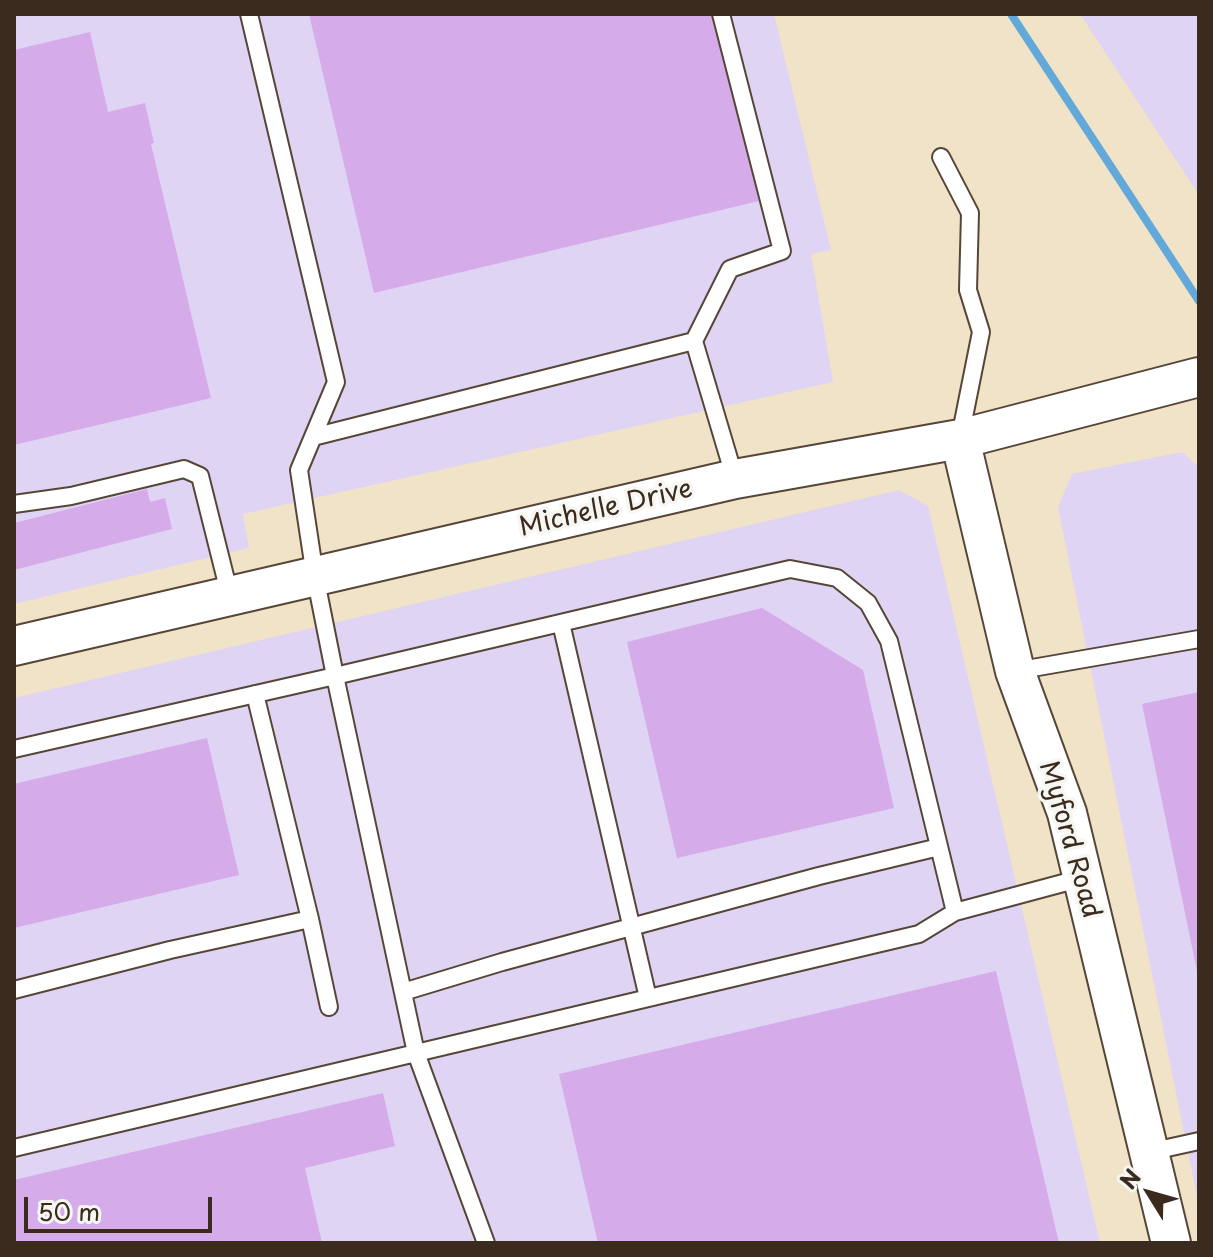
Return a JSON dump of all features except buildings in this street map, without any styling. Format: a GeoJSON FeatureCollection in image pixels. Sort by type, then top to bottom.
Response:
{"type":"FeatureCollection","features":[{"type":"Feature","properties":{"kind":"street","name":"Michelle Drive"},"geometry":{"type":"LineString","coordinates":[[14,646],[735,479],[960,439],[1199,377]]}},
{"type":"Feature","properties":{"kind":"street","name":"Myford Road"},"geometry":{"type":"LineString","coordinates":[[960,439],[1015,671],[1067,813],[1171,1243]]}},
{"type":"Feature","properties":{"kind":"lane"},"geometry":{"type":"LineString","coordinates":[[249,14],[336,382],[299,470],[315,576],[416,1053],[486,1243]]}},
{"type":"Feature","properties":{"kind":"lane"},"geometry":{"type":"LineString","coordinates":[[721,14],[782,251],[730,269],[694,341],[735,479]]}},
{"type":"Feature","properties":{"kind":"lane"},"geometry":{"type":"LineString","coordinates":[[941,157],[970,213],[968,290],[981,332],[960,439]]}},
{"type":"Feature","properties":{"kind":"lane"},"geometry":{"type":"LineString","coordinates":[[313,437],[694,341]]}},
{"type":"Feature","properties":{"kind":"lane"},"geometry":{"type":"LineString","coordinates":[[14,504],[71,496],[184,469],[200,476],[230,596]]}},
{"type":"Feature","properties":{"kind":"lane"},"geometry":{"type":"LineString","coordinates":[[14,749],[790,569],[837,578],[868,603],[889,641],[955,912]]}},
{"type":"Feature","properties":{"kind":"lane"},"geometry":{"type":"LineString","coordinates":[[561,623],[648,998]]}},
{"type":"Feature","properties":{"kind":"lane"},"geometry":{"type":"LineString","coordinates":[[1015,671],[1199,639]]}},
{"type":"Feature","properties":{"kind":"lane"},"geometry":{"type":"LineString","coordinates":[[255,694],[329,1007]]}},
{"type":"Feature","properties":{"kind":"lane"},"geometry":{"type":"LineString","coordinates":[[403,992],[819,876],[939,847]]}},
{"type":"Feature","properties":{"kind":"lane"},"geometry":{"type":"LineString","coordinates":[[14,1148],[919,934],[955,912],[1082,878]]}},
{"type":"Feature","properties":{"kind":"lane"},"geometry":{"type":"LineString","coordinates":[[14,990],[170,950],[310,919]]}},
{"type":"Feature","properties":{"kind":"lane"},"geometry":{"type":"LineString","coordinates":[[1148,1153],[1199,1141]]}},
{"type":"Feature","properties":{"kind":"shaded area"},"geometry":{"type":"Polygon","coordinates":[[[14,14],[774,14],[831,250],[811,254],[833,382],[243,514],[249,548],[14,604],[14,14]]]}},
{"type":"Feature","properties":{"kind":"shaded area"},"geometry":{"type":"Polygon","coordinates":[[[1080,14],[1199,14],[1199,195],[1080,14]]]}},
{"type":"Feature","properties":{"kind":"shaded area"},"geometry":{"type":"Polygon","coordinates":[[[1182,452],[1199,467],[1199,1207],[1058,507],[1072,474],[1182,452]]]}},
{"type":"Feature","properties":{"kind":"shaded area"},"geometry":{"type":"Polygon","coordinates":[[[899,490],[928,506],[1100,1243],[14,1243],[14,698],[899,490]]]}},
{"type":"Feature","properties":{"kind":"waterway"},"geometry":{"type":"LineString","coordinates":[[1011,14],[1199,301]]}}]}
